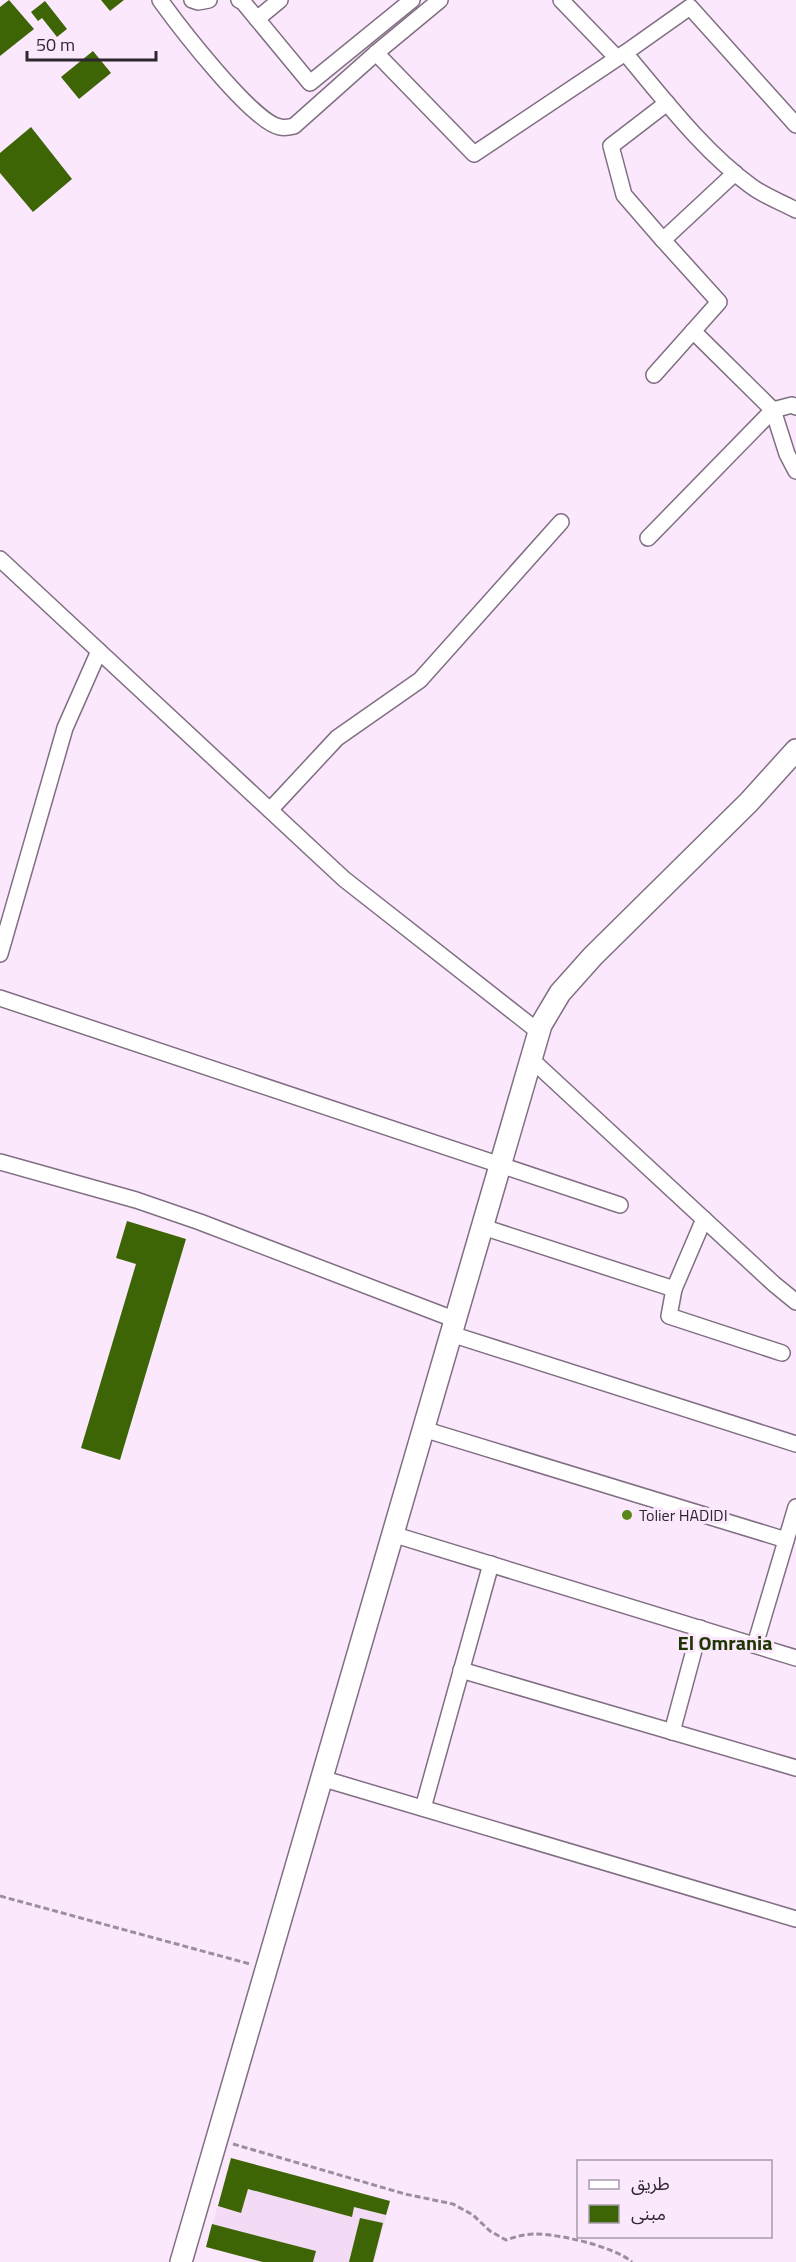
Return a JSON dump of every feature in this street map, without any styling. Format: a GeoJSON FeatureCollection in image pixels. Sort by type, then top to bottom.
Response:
{"type":"FeatureCollection","features":[{"type":"Feature","properties":{"kind":"street"},"geometry":{"type":"LineString","coordinates":[[160,0],[179,26],[253,111],[279,127],[294,126],[440,0]]}},
{"type":"Feature","properties":{"kind":"street"},"geometry":{"type":"LineString","coordinates":[[192,0],[198,2],[209,0]]}},
{"type":"Feature","properties":{"kind":"street"},"geometry":{"type":"LineString","coordinates":[[239,0],[310,83],[412,0]]}},
{"type":"Feature","properties":{"kind":"street"},"geometry":{"type":"LineString","coordinates":[[257,19],[280,0]]}},
{"type":"Feature","properties":{"kind":"street"},"geometry":{"type":"LineString","coordinates":[[561,0],[621,55],[684,124],[735,173],[753,188],[796,210]]}},
{"type":"Feature","properties":{"kind":"street"},"geometry":{"type":"LineString","coordinates":[[376,54],[474,154],[695,3],[796,124]]}},
{"type":"Feature","properties":{"kind":"street"},"geometry":{"type":"LineString","coordinates":[[654,375],[719,302],[624,195],[611,146],[667,103]]}},
{"type":"Feature","properties":{"kind":"street"},"geometry":{"type":"LineString","coordinates":[[663,240],[735,173]]}},
{"type":"Feature","properties":{"kind":"street"},"geometry":{"type":"LineString","coordinates":[[693,331],[773,411],[787,454],[796,471]]}},
{"type":"Feature","properties":{"kind":"street"},"geometry":{"type":"LineString","coordinates":[[648,537],[773,411],[792,405],[796,408]]}},
{"type":"Feature","properties":{"kind":"street"},"geometry":{"type":"LineString","coordinates":[[270,810],[337,738],[420,680],[561,522]]}},
{"type":"Feature","properties":{"kind":"street"},"geometry":{"type":"LineString","coordinates":[[0,559],[344,879],[539,1032]]}},
{"type":"Feature","properties":{"kind":"street"},"geometry":{"type":"LineString","coordinates":[[0,954],[65,728],[99,651]]}},
{"type":"Feature","properties":{"kind":"street"},"geometry":{"type":"LineString","coordinates":[[181,2262],[541,1025],[560,993],[592,956],[749,802],[796,750]]}},
{"type":"Feature","properties":{"kind":"street"},"geometry":{"type":"LineString","coordinates":[[0,998],[620,1205]]}},
{"type":"Feature","properties":{"kind":"street"},"geometry":{"type":"LineString","coordinates":[[532,1060],[796,1302]]}},
{"type":"Feature","properties":{"kind":"street"},"geometry":{"type":"LineString","coordinates":[[0,1162],[136,1200],[200,1222],[454,1327],[796,1444]]}},
{"type":"Feature","properties":{"kind":"street"},"geometry":{"type":"LineString","coordinates":[[704,1219],[674,1289],[669,1316],[782,1353]]}},
{"type":"Feature","properties":{"kind":"street"},"geometry":{"type":"LineString","coordinates":[[483,1227],[674,1289]]}},
{"type":"Feature","properties":{"kind":"street"},"geometry":{"type":"LineString","coordinates":[[423,1430],[786,1540]]}},
{"type":"Feature","properties":{"kind":"street"},"geometry":{"type":"LineString","coordinates":[[755,1645],[796,1507]]}},
{"type":"Feature","properties":{"kind":"street"},"geometry":{"type":"LineString","coordinates":[[392,1534],[796,1658]]}},
{"type":"Feature","properties":{"kind":"street"},"geometry":{"type":"LineString","coordinates":[[423,1808],[491,1564]]}},
{"type":"Feature","properties":{"kind":"street"},"geometry":{"type":"LineString","coordinates":[[672,1732],[700,1628]]}},
{"type":"Feature","properties":{"kind":"street"},"geometry":{"type":"LineString","coordinates":[[461,1670],[796,1768]]}},
{"type":"Feature","properties":{"kind":"street"},"geometry":{"type":"LineString","coordinates":[[321,1778],[796,1919]]}},
{"type":"Feature","properties":{"kind":"path"},"geometry":{"type":"LineString","coordinates":[[0,1896],[266,1968]]}},
{"type":"Feature","properties":{"kind":"path"},"geometry":{"type":"LineString","coordinates":[[216,2138],[405,2194],[453,2204],[473,2215],[490,2231],[506,2240],[526,2234],[551,2236],[607,2248],[632,2262]]}},
{"type":"Feature","properties":{"kind":"shaded area"},"geometry":{"type":"Polygon","coordinates":[[[231,2158],[390,2201],[374,2262],[261,2262],[206,2247],[231,2158]]]}},
{"type":"Feature","properties":{"kind":"building"},"geometry":{"type":"Polygon","coordinates":[[[9,0],[34,29],[0,56],[0,7],[9,0]]]}},
{"type":"Feature","properties":{"kind":"building"},"geometry":{"type":"Polygon","coordinates":[[[101,0],[124,0],[110,11],[101,0]]]}},
{"type":"Feature","properties":{"kind":"building"},"geometry":{"type":"Polygon","coordinates":[[[45,1],[67,29],[57,37],[42,18],[38,21],[31,12],[45,1]]]}},
{"type":"Feature","properties":{"kind":"building"},"geometry":{"type":"Polygon","coordinates":[[[93,51],[111,73],[79,99],[61,77],[93,51]]]}},
{"type":"Feature","properties":{"kind":"building"},"geometry":{"type":"Polygon","coordinates":[[[31,127],[72,179],[33,212],[0,173],[0,153],[31,127]]]}},
{"type":"Feature","properties":{"kind":"building"},"geometry":{"type":"Polygon","coordinates":[[[127,1221],[186,1239],[120,1460],[81,1448],[136,1264],[116,1258],[127,1221]]]}},
{"type":"Feature","properties":{"kind":"building"},"geometry":{"type":"Polygon","coordinates":[[[231,2158],[390,2201],[386,2215],[354,2207],[352,2217],[248,2189],[241,2213],[218,2206],[231,2158]]]}},
{"type":"Feature","properties":{"kind":"building"},"geometry":{"type":"Polygon","coordinates":[[[360,2218],[383,2223],[373,2262],[349,2262],[360,2218]]]}},
{"type":"Feature","properties":{"kind":"building"},"geometry":{"type":"Polygon","coordinates":[[[212,2224],[316,2251],[313,2262],[263,2262],[206,2247],[212,2224]]]}},
{"type":"Feature","properties":{"kind":"place","name":"Tolier HADIDI"},"geometry":{"type":"Point","coordinates":[627,1515]}},
{"type":"Feature","properties":{"kind":"district","name":"El Omrania"},"geometry":{"type":"Point","coordinates":[725,1643]}}]}
